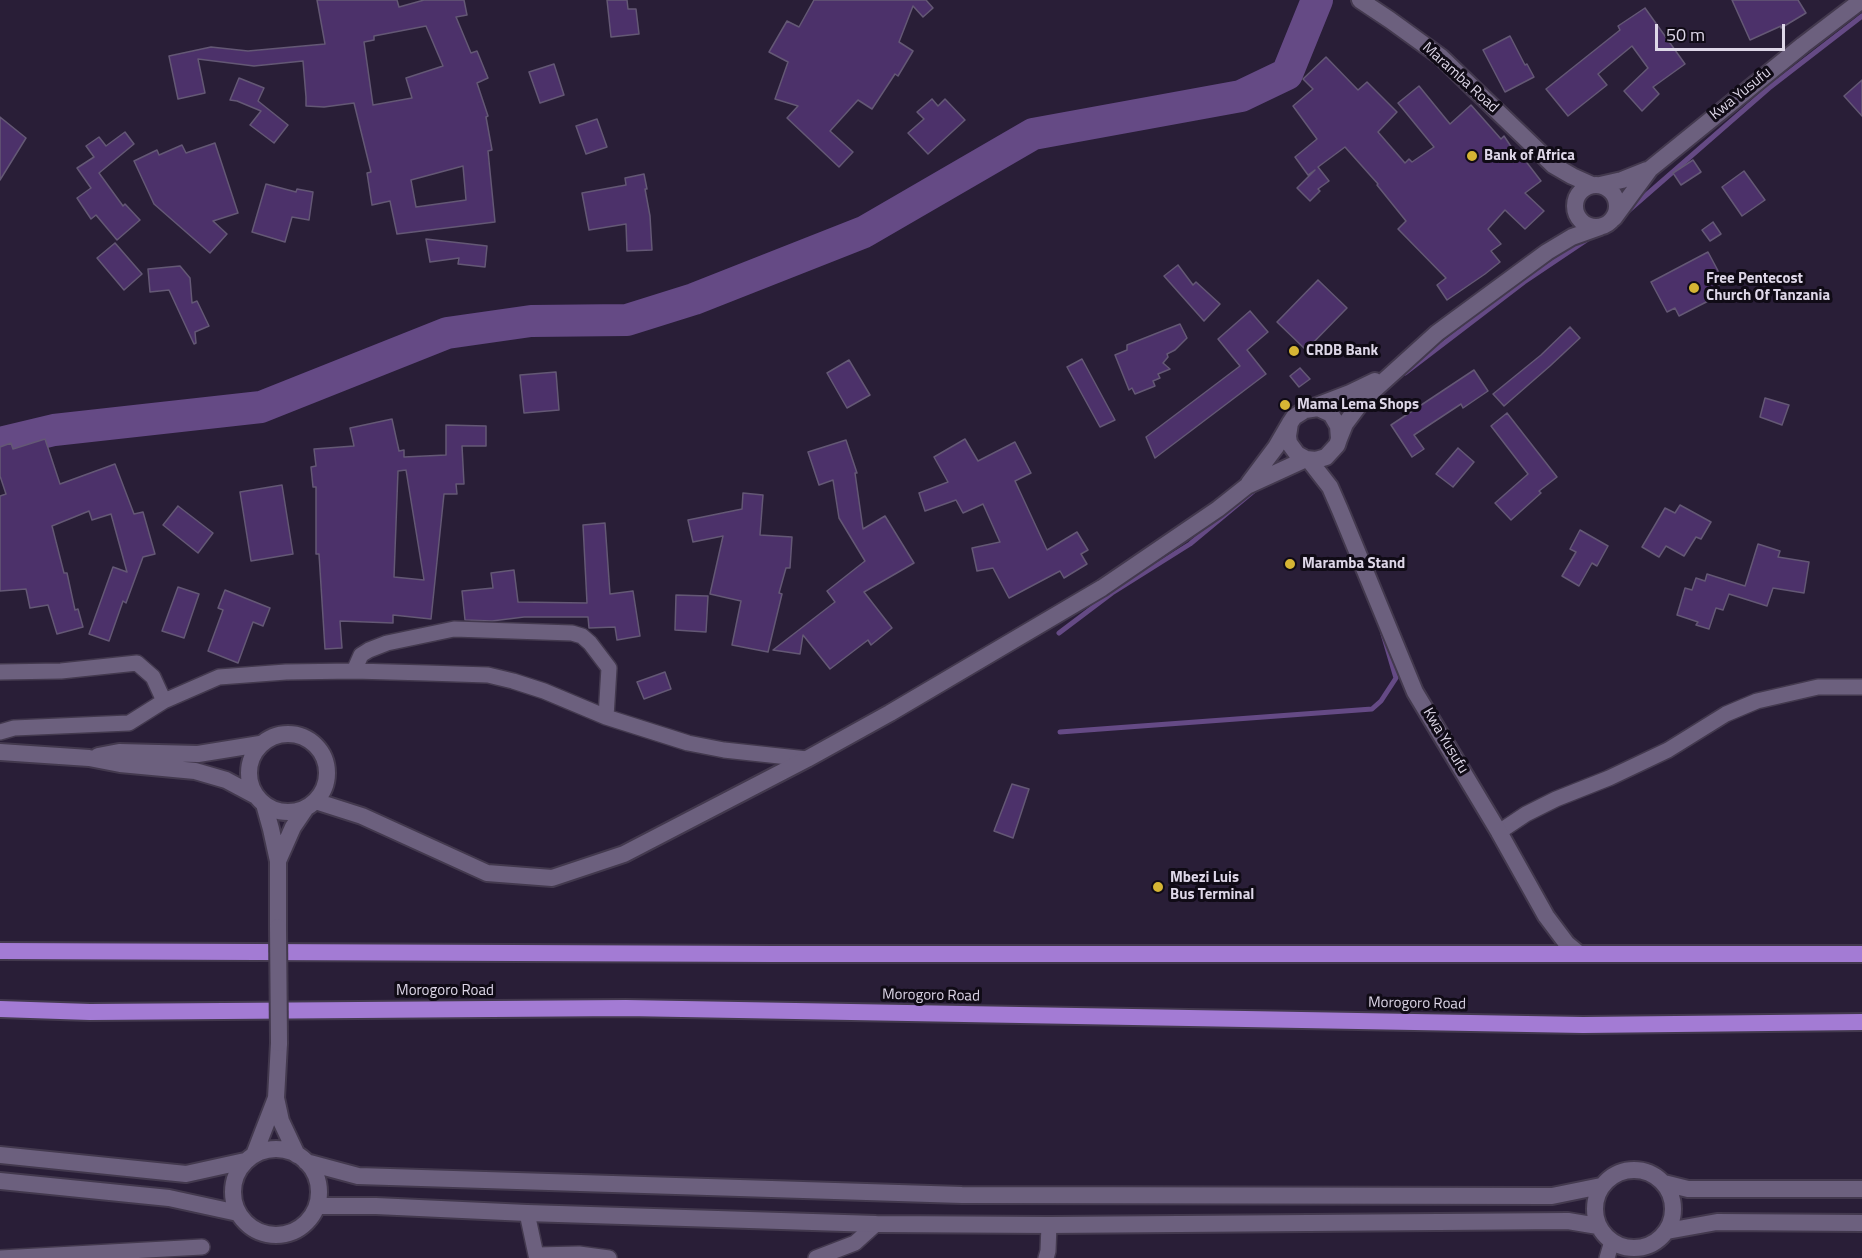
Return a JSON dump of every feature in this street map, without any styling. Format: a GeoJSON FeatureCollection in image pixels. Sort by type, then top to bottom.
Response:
{"type":"FeatureCollection","features":[{"type":"Feature","properties":{"kind":"highway"},"geometry":{"type":"LineString","coordinates":[[0,951],[1862,954]]}},
{"type":"Feature","properties":{"kind":"highway","name":"Morogoro Road"},"geometry":{"type":"LineString","coordinates":[[0,1009],[102,1012],[626,1008],[1583,1025],[1862,1022]]}},
{"type":"Feature","properties":{"kind":"street","name":"Maramba Road"},"geometry":{"type":"LineString","coordinates":[[1360,0],[1441,57],[1554,165],[1596,185]]}},
{"type":"Feature","properties":{"kind":"street","name":"Kwa Yusufu"},"geometry":{"type":"LineString","coordinates":[[1340,510],[1333,475],[1334,456],[1345,424],[1363,400],[1437,333],[1547,252],[1572,237],[1607,223],[1650,169],[1784,59],[1862,0]]}},
{"type":"Feature","properties":{"kind":"street","name":"Maramba Road"},"geometry":{"type":"LineString","coordinates":[[1554,165],[1575,206]]}},
{"type":"Feature","properties":{"kind":"street","name":"Kwa Yusufu"},"geometry":{"type":"LineString","coordinates":[[1596,185],[1622,180],[1650,169]]}},
{"type":"Feature","properties":{"kind":"street"},"geometry":{"type":"LineString","coordinates":[[1596,185],[1608,188],[1614,194],[1617,202],[1617,210],[1607,223],[1592,227],[1584,224],[1578,218],[1575,206],[1578,194],[1584,188],[1596,185]]}},
{"type":"Feature","properties":{"kind":"street","name":"Kwa Yusufu"},"geometry":{"type":"LineString","coordinates":[[1547,252],[1575,206]]}},
{"type":"Feature","properties":{"kind":"street","name":"Kwa Yusufu"},"geometry":{"type":"LineString","coordinates":[[1311,408],[1350,393],[1395,370]]}},
{"type":"Feature","properties":{"kind":"street"},"geometry":{"type":"LineString","coordinates":[[1247,486],[1276,447],[1290,423],[1299,413],[1318,408],[1331,414],[1338,426],[1338,442],[1326,457],[1316,460],[1307,459],[1297,454],[1289,443],[1290,423]]}},
{"type":"Feature","properties":{"kind":"street","name":"Kwa Yusufu"},"geometry":{"type":"LineString","coordinates":[[1307,459],[1330,487],[1415,692],[1499,832],[1546,916],[1567,944],[1580,954]]}},
{"type":"Feature","properties":{"kind":"street"},"geometry":{"type":"LineString","coordinates":[[0,752],[89,758],[120,764],[195,771],[226,780],[273,810],[296,812],[311,804],[362,816],[488,873],[552,878],[624,854],[807,759],[1102,588],[1218,509],[1247,486],[1307,459]]}},
{"type":"Feature","properties":{"kind":"street"},"geometry":{"type":"LineString","coordinates":[[354,671],[361,655],[369,650],[387,643],[454,629],[572,633],[582,636],[590,643],[609,668],[606,717]]}},
{"type":"Feature","properties":{"kind":"street"},"geometry":{"type":"LineString","coordinates":[[0,672],[61,671],[137,663],[153,677],[164,701]]}},
{"type":"Feature","properties":{"kind":"street"},"geometry":{"type":"LineString","coordinates":[[0,732],[14,728],[129,723],[164,701],[219,677],[286,672],[354,671],[488,675],[544,691],[606,717],[688,743],[711,748],[807,759]]}},
{"type":"Feature","properties":{"kind":"street"},"geometry":{"type":"LineString","coordinates":[[1499,832],[1526,814],[1668,750],[1726,714],[1757,701],[1818,687],[1862,687]]}},
{"type":"Feature","properties":{"kind":"street"},"geometry":{"type":"LineString","coordinates":[[276,1098],[250,1158],[238,1170],[234,1180],[234,1203],[238,1213],[254,1229],[275,1235],[297,1229],[306,1223],[317,1206],[319,1192],[318,1181],[313,1170],[302,1158],[281,1121],[276,1098],[279,1043],[278,861],[272,829],[260,800],[250,786],[248,775],[253,753],[260,744],[280,734],[291,733],[302,736],[320,750],[325,760],[326,782],[322,792],[293,827],[278,861]]}},
{"type":"Feature","properties":{"kind":"street"},"geometry":{"type":"LineString","coordinates":[[89,758],[119,752],[198,754],[260,744]]}},
{"type":"Feature","properties":{"kind":"street"},"geometry":{"type":"LineString","coordinates":[[0,1155],[186,1174],[250,1158],[265,1150],[276,1149],[287,1150],[302,1158],[358,1176],[962,1195],[1552,1196],[1601,1186],[1617,1173],[1637,1169],[1647,1172],[1664,1183],[1688,1189],[1862,1189]]}},
{"type":"Feature","properties":{"kind":"street"},"geometry":{"type":"LineString","coordinates":[[0,1181],[169,1198],[238,1213]]}},
{"type":"Feature","properties":{"kind":"street"},"geometry":{"type":"LineString","coordinates":[[1601,1186],[1594,1206],[1598,1226],[1612,1241],[1621,1246],[1641,1247],[1660,1239],[1671,1222],[1673,1202],[1670,1191],[1664,1183]]}},
{"type":"Feature","properties":{"kind":"street"},"geometry":{"type":"LineString","coordinates":[[317,1206],[376,1206],[876,1224],[1568,1221],[1598,1226]]}},
{"type":"Feature","properties":{"kind":"street"},"geometry":{"type":"LineString","coordinates":[[527,1213],[536,1255],[609,1258]]}},
{"type":"Feature","properties":{"kind":"street"},"geometry":{"type":"LineString","coordinates":[[1667,1231],[1717,1222],[1862,1223]]}},
{"type":"Feature","properties":{"kind":"street"},"geometry":{"type":"LineString","coordinates":[[816,1258],[855,1243],[876,1224]]}},
{"type":"Feature","properties":{"kind":"street"},"geometry":{"type":"LineString","coordinates":[[1046,1258],[1049,1225]]}},
{"type":"Feature","properties":{"kind":"street"},"geometry":{"type":"LineString","coordinates":[[1606,1258],[1612,1241]]}},
{"type":"Feature","properties":{"kind":"street"},"geometry":{"type":"LineString","coordinates":[[0,1257],[202,1247]]}},
{"type":"Feature","properties":{"kind":"building"},"geometry":{"type":"Polygon","coordinates":[[[317,0],[397,0],[399,7],[424,0],[464,0],[467,15],[456,17],[471,53],[477,51],[488,78],[477,83],[488,116],[486,117],[492,150],[488,151],[495,222],[397,234],[390,201],[372,205],[367,173],[371,172],[354,103],[324,107],[306,106],[303,61],[254,66],[198,59],[205,93],[178,99],[169,56],[211,47],[248,51],[325,44],[317,0]],[[426,26],[374,36],[374,40],[364,42],[373,105],[412,98],[406,78],[443,66],[426,26]],[[463,166],[411,180],[416,207],[466,200],[463,166]]]}},
{"type":"Feature","properties":{"kind":"building"},"geometry":{"type":"Polygon","coordinates":[[[607,0],[627,0],[628,9],[636,9],[639,34],[611,37],[607,0]]]}},
{"type":"Feature","properties":{"kind":"building"},"geometry":{"type":"Polygon","coordinates":[[[814,0],[926,0],[933,8],[923,17],[913,6],[899,42],[913,51],[898,76],[895,74],[872,109],[858,100],[830,131],[853,152],[839,167],[787,118],[798,106],[775,99],[788,62],[769,52],[787,21],[799,27],[814,0]]]}},
{"type":"Feature","properties":{"kind":"building"},"geometry":{"type":"Polygon","coordinates":[[[1732,0],[1798,0],[1806,13],[1781,28],[1781,26],[1750,40],[1732,0]]]}},
{"type":"Feature","properties":{"kind":"building"},"geometry":{"type":"Polygon","coordinates":[[[1645,8],[1685,64],[1653,87],[1659,94],[1642,111],[1624,91],[1648,68],[1632,46],[1598,74],[1607,85],[1568,116],[1546,89],[1620,30],[1618,26],[1645,8]]]}},
{"type":"Feature","properties":{"kind":"building"},"geometry":{"type":"Polygon","coordinates":[[[1510,36],[1534,77],[1505,92],[1483,50],[1510,36]]]}},
{"type":"Feature","properties":{"kind":"building"},"geometry":{"type":"Polygon","coordinates":[[[1326,57],[1358,90],[1367,82],[1397,112],[1378,132],[1405,163],[1409,159],[1412,162],[1434,147],[1398,103],[1419,86],[1450,124],[1471,105],[1501,139],[1504,136],[1518,157],[1521,155],[1541,181],[1525,193],[1544,211],[1525,229],[1505,210],[1488,229],[1501,244],[1491,251],[1500,262],[1447,300],[1437,285],[1446,278],[1398,229],[1406,221],[1378,184],[1345,147],[1318,167],[1329,181],[1318,189],[1320,191],[1310,201],[1297,188],[1315,170],[1308,175],[1295,157],[1317,139],[1293,106],[1313,89],[1303,79],[1326,57]]]}},
{"type":"Feature","properties":{"kind":"building"},"geometry":{"type":"Polygon","coordinates":[[[554,64],[564,95],[540,103],[529,72],[554,64]]]}},
{"type":"Feature","properties":{"kind":"building"},"geometry":{"type":"Polygon","coordinates":[[[239,78],[264,88],[258,101],[288,125],[274,143],[250,125],[261,111],[230,100],[239,78]]]}},
{"type":"Feature","properties":{"kind":"building"},"geometry":{"type":"Polygon","coordinates":[[[1862,80],[1862,116],[1844,96],[1862,80]]]}},
{"type":"Feature","properties":{"kind":"building"},"geometry":{"type":"Polygon","coordinates":[[[932,99],[938,106],[945,99],[965,120],[928,154],[908,133],[924,119],[917,112],[932,99]]]}},
{"type":"Feature","properties":{"kind":"building"},"geometry":{"type":"Polygon","coordinates":[[[0,117],[26,138],[0,180],[0,117]]]}},
{"type":"Feature","properties":{"kind":"building"},"geometry":{"type":"Polygon","coordinates":[[[597,119],[607,147],[586,154],[576,126],[597,119]]]}},
{"type":"Feature","properties":{"kind":"building"},"geometry":{"type":"Polygon","coordinates":[[[125,132],[134,144],[99,173],[123,206],[125,204],[140,220],[117,240],[96,215],[91,219],[77,198],[91,188],[77,168],[94,157],[86,146],[99,137],[106,146],[125,132]]]}},
{"type":"Feature","properties":{"kind":"building"},"geometry":{"type":"Polygon","coordinates":[[[215,143],[238,213],[213,221],[227,234],[210,253],[154,204],[134,161],[157,150],[159,155],[182,145],[186,153],[215,143]]]}},
{"type":"Feature","properties":{"kind":"building"},"geometry":{"type":"Polygon","coordinates":[[[1693,160],[1701,172],[1681,185],[1673,173],[1693,160]]]}},
{"type":"Feature","properties":{"kind":"building"},"geometry":{"type":"Polygon","coordinates":[[[1744,171],[1765,200],[1742,216],[1722,187],[1744,171]]]}},
{"type":"Feature","properties":{"kind":"building"},"geometry":{"type":"Polygon","coordinates":[[[644,174],[652,250],[627,251],[626,224],[589,230],[582,193],[626,185],[625,178],[644,174]]]}},
{"type":"Feature","properties":{"kind":"building"},"geometry":{"type":"Polygon","coordinates":[[[266,184],[296,192],[297,189],[313,192],[309,220],[292,217],[285,242],[252,232],[266,184]]]}},
{"type":"Feature","properties":{"kind":"building"},"geometry":{"type":"Polygon","coordinates":[[[1713,222],[1721,234],[1710,241],[1702,230],[1713,222]]]}},
{"type":"Feature","properties":{"kind":"building"},"geometry":{"type":"Polygon","coordinates":[[[426,239],[487,246],[485,267],[458,264],[459,258],[430,262],[426,239]]]}},
{"type":"Feature","properties":{"kind":"building"},"geometry":{"type":"Polygon","coordinates":[[[115,243],[142,274],[124,290],[97,258],[115,243]]]}},
{"type":"Feature","properties":{"kind":"building"},"geometry":{"type":"Polygon","coordinates":[[[1708,252],[1724,282],[1711,289],[1716,297],[1679,316],[1675,308],[1667,312],[1651,282],[1708,252]]]}},
{"type":"Feature","properties":{"kind":"building"},"geometry":{"type":"Polygon","coordinates":[[[1178,265],[1193,285],[1196,282],[1220,304],[1204,321],[1164,276],[1178,265]]]}},
{"type":"Feature","properties":{"kind":"building"},"geometry":{"type":"Polygon","coordinates":[[[180,266],[190,278],[192,303],[197,301],[209,326],[195,332],[196,343],[194,344],[169,290],[150,292],[148,269],[180,266]]]}},
{"type":"Feature","properties":{"kind":"building"},"geometry":{"type":"Polygon","coordinates":[[[1318,280],[1347,308],[1306,350],[1277,322],[1318,280]]]}},
{"type":"Feature","properties":{"kind":"building"},"geometry":{"type":"Polygon","coordinates":[[[1250,311],[1268,332],[1247,350],[1266,374],[1155,458],[1146,437],[1240,366],[1218,339],[1250,311]]]}},
{"type":"Feature","properties":{"kind":"building"},"geometry":{"type":"Polygon","coordinates":[[[1180,324],[1187,338],[1175,350],[1167,354],[1168,357],[1163,363],[1170,369],[1158,374],[1160,378],[1153,381],[1155,386],[1135,394],[1132,388],[1129,390],[1115,355],[1127,350],[1127,345],[1180,324]]]}},
{"type":"Feature","properties":{"kind":"building"},"geometry":{"type":"Polygon","coordinates":[[[1570,327],[1580,338],[1504,406],[1493,394],[1541,355],[1570,327]]]}},
{"type":"Feature","properties":{"kind":"building"},"geometry":{"type":"Polygon","coordinates":[[[1082,359],[1115,420],[1100,427],[1067,367],[1082,359]]]}},
{"type":"Feature","properties":{"kind":"building"},"geometry":{"type":"Polygon","coordinates":[[[849,360],[870,395],[847,408],[827,373],[849,360]]]}},
{"type":"Feature","properties":{"kind":"building"},"geometry":{"type":"Polygon","coordinates":[[[1300,368],[1310,379],[1299,387],[1290,376],[1300,368]]]}},
{"type":"Feature","properties":{"kind":"building"},"geometry":{"type":"Polygon","coordinates":[[[1474,370],[1488,391],[1463,408],[1461,404],[1414,435],[1424,449],[1412,457],[1391,425],[1474,370]]]}},
{"type":"Feature","properties":{"kind":"building"},"geometry":{"type":"Polygon","coordinates":[[[556,372],[559,410],[524,413],[520,375],[556,372]]]}},
{"type":"Feature","properties":{"kind":"building"},"geometry":{"type":"Polygon","coordinates":[[[1765,398],[1789,405],[1782,425],[1760,417],[1765,398]]]}},
{"type":"Feature","properties":{"kind":"building"},"geometry":{"type":"Polygon","coordinates":[[[1507,413],[1557,477],[1539,491],[1541,493],[1511,520],[1495,503],[1528,474],[1491,426],[1507,413]]]}},
{"type":"Feature","properties":{"kind":"building"},"geometry":{"type":"Polygon","coordinates":[[[392,419],[399,451],[404,450],[404,457],[446,455],[446,425],[486,426],[486,446],[462,446],[464,484],[456,484],[457,494],[444,494],[431,619],[393,615],[393,623],[340,621],[342,648],[325,649],[319,554],[316,554],[316,487],[313,487],[311,467],[316,466],[314,449],[354,446],[350,428],[392,419]],[[406,470],[398,471],[394,577],[424,580],[406,470]]]}},
{"type":"Feature","properties":{"kind":"building"},"geometry":{"type":"Polygon","coordinates":[[[45,439],[60,484],[115,464],[134,514],[143,512],[155,554],[143,557],[126,603],[123,601],[109,641],[89,634],[113,567],[127,572],[111,514],[92,520],[89,511],[52,526],[64,573],[67,573],[75,610],[78,609],[83,627],[57,634],[48,605],[30,608],[26,589],[0,591],[0,496],[6,494],[0,476],[0,447],[11,443],[13,449],[45,439]]]}},
{"type":"Feature","properties":{"kind":"building"},"geometry":{"type":"Polygon","coordinates":[[[965,439],[978,461],[1015,442],[1031,473],[1015,481],[1047,550],[1077,532],[1088,550],[1081,554],[1087,564],[1064,578],[1060,571],[1009,598],[993,568],[977,571],[972,548],[1000,542],[983,504],[963,513],[956,500],[925,511],[919,493],[948,482],[934,457],[965,439]]]}},
{"type":"Feature","properties":{"kind":"building"},"geometry":{"type":"Polygon","coordinates":[[[846,440],[857,473],[855,473],[863,529],[885,516],[914,563],[864,592],[892,628],[871,645],[868,640],[830,669],[803,635],[800,654],[773,650],[835,602],[827,591],[865,561],[839,518],[833,480],[819,485],[808,452],[846,440]]]}},
{"type":"Feature","properties":{"kind":"building"},"geometry":{"type":"Polygon","coordinates":[[[1458,448],[1474,462],[1453,487],[1436,474],[1458,448]]]}},
{"type":"Feature","properties":{"kind":"building"},"geometry":{"type":"Polygon","coordinates":[[[282,485],[293,554],[251,561],[240,492],[282,485]]]}},
{"type":"Feature","properties":{"kind":"building"},"geometry":{"type":"Polygon","coordinates":[[[743,493],[763,495],[760,535],[792,537],[790,568],[786,568],[779,593],[782,594],[768,652],[732,645],[741,601],[710,594],[723,536],[693,542],[688,520],[742,509],[743,493]]]}},
{"type":"Feature","properties":{"kind":"building"},"geometry":{"type":"Polygon","coordinates":[[[1680,505],[1711,522],[1701,539],[1696,537],[1684,556],[1666,546],[1659,557],[1642,547],[1665,508],[1675,513],[1680,505]]]}},
{"type":"Feature","properties":{"kind":"building"},"geometry":{"type":"Polygon","coordinates":[[[178,506],[213,533],[198,553],[163,525],[178,506]]]}},
{"type":"Feature","properties":{"kind":"building"},"geometry":{"type":"Polygon","coordinates":[[[605,523],[610,594],[633,591],[640,636],[617,640],[615,627],[589,628],[588,617],[465,620],[462,591],[493,588],[491,573],[514,570],[518,602],[587,603],[583,525],[605,523]]]}},
{"type":"Feature","properties":{"kind":"building"},"geometry":{"type":"Polygon","coordinates":[[[1580,530],[1608,546],[1597,566],[1592,563],[1579,586],[1562,576],[1576,552],[1570,549],[1580,530]]]}},
{"type":"Feature","properties":{"kind":"building"},"geometry":{"type":"Polygon","coordinates":[[[1758,544],[1780,551],[1778,557],[1809,562],[1804,593],[1773,588],[1767,606],[1729,594],[1723,610],[1716,608],[1709,629],[1696,625],[1698,622],[1677,615],[1685,588],[1692,590],[1696,578],[1705,581],[1707,574],[1745,586],[1758,544]]]}},
{"type":"Feature","properties":{"kind":"building"},"geometry":{"type":"Polygon","coordinates":[[[178,587],[199,594],[184,638],[162,631],[178,587]]]}},
{"type":"Feature","properties":{"kind":"building"},"geometry":{"type":"Polygon","coordinates":[[[225,590],[270,608],[263,626],[253,622],[238,663],[208,651],[223,610],[218,608],[225,590]]]}},
{"type":"Feature","properties":{"kind":"building"},"geometry":{"type":"Polygon","coordinates":[[[676,595],[708,596],[706,632],[675,630],[676,595]]]}},
{"type":"Feature","properties":{"kind":"building"},"geometry":{"type":"Polygon","coordinates":[[[665,672],[671,689],[644,699],[637,682],[665,672]]]}},
{"type":"Feature","properties":{"kind":"building"},"geometry":{"type":"Polygon","coordinates":[[[1012,784],[1029,789],[1013,838],[994,831],[1012,784]]]}},
{"type":"Feature","properties":{"kind":"waterway"},"geometry":{"type":"LineString","coordinates":[[0,443],[54,430],[261,407],[447,333],[531,321],[627,320],[694,299],[864,232],[1033,134],[1241,96],[1287,74],[1317,0]]}},
{"type":"Feature","properties":{"kind":"waterway"},"geometry":{"type":"LineString","coordinates":[[1628,211],[1769,88],[1862,16]]}},
{"type":"Feature","properties":{"kind":"waterway"},"geometry":{"type":"LineString","coordinates":[[1405,373],[1524,282],[1591,237]]}},
{"type":"Feature","properties":{"kind":"waterway"},"geometry":{"type":"LineString","coordinates":[[1059,633],[1112,593],[1190,544],[1256,489]]}},
{"type":"Feature","properties":{"kind":"waterway"},"geometry":{"type":"LineString","coordinates":[[1060,732],[1372,709],[1381,701],[1396,678],[1383,634]]}},
{"type":"Feature","properties":{"kind":"place","name":"Bank of Africa"},"geometry":{"type":"Point","coordinates":[1472,156]}},
{"type":"Feature","properties":{"kind":"place","name":"Free Pentecost Church Of Tanzania"},"geometry":{"type":"Point","coordinates":[1694,288]}},
{"type":"Feature","properties":{"kind":"place","name":"CRDB Bank"},"geometry":{"type":"Point","coordinates":[1294,351]}},
{"type":"Feature","properties":{"kind":"place","name":"Mama Lema Shops"},"geometry":{"type":"Point","coordinates":[1285,405]}},
{"type":"Feature","properties":{"kind":"place","name":"Maramba Stand"},"geometry":{"type":"Point","coordinates":[1290,564]}},
{"type":"Feature","properties":{"kind":"place","name":"Mbezi Luis Bus Terminal"},"geometry":{"type":"Point","coordinates":[1158,887]}}]}
